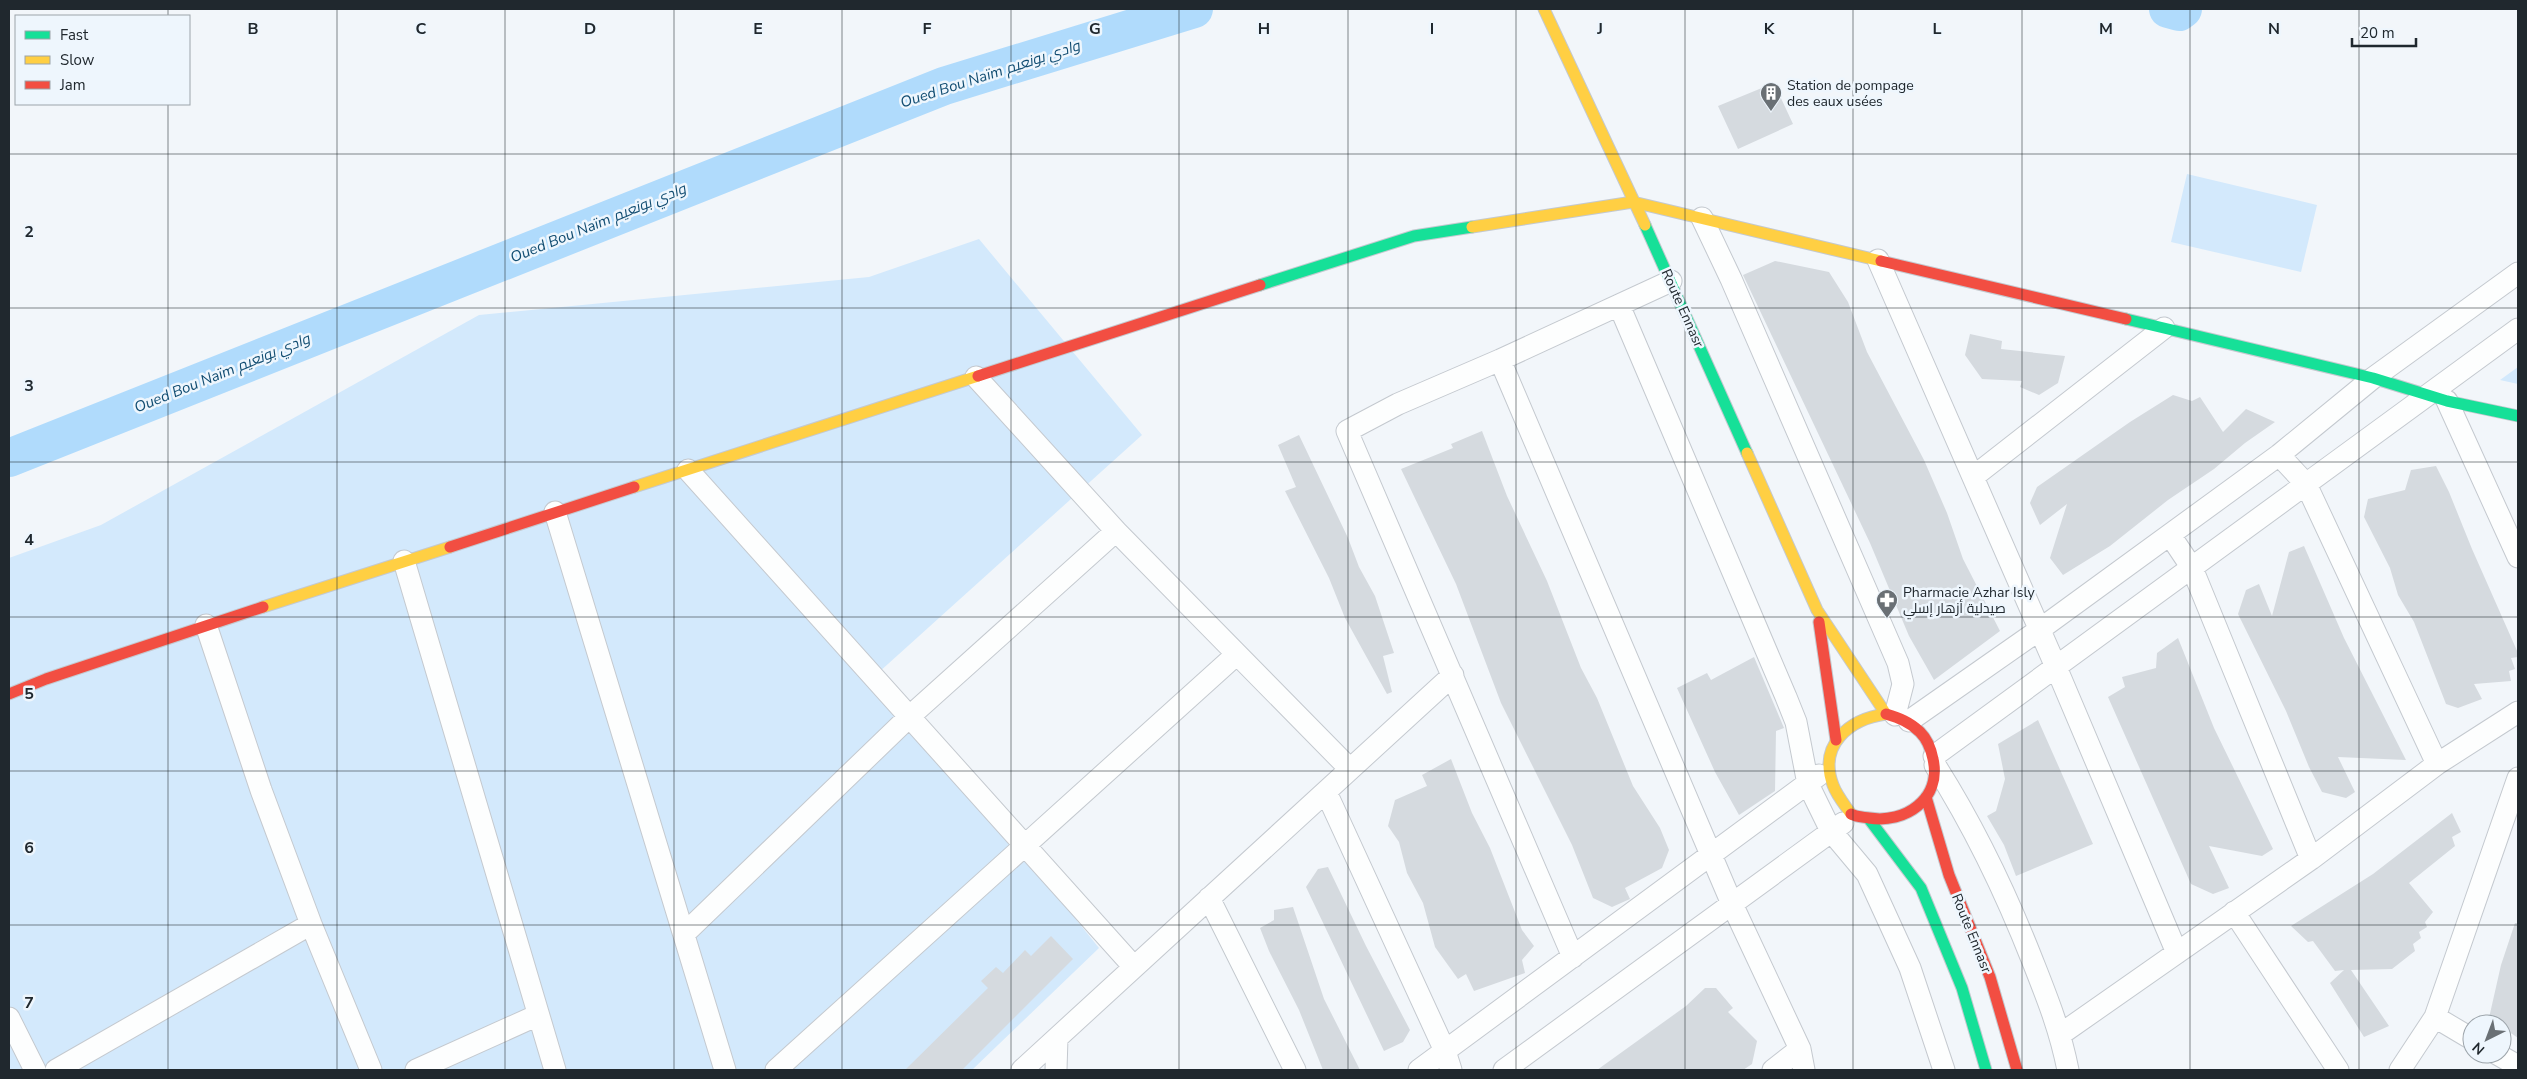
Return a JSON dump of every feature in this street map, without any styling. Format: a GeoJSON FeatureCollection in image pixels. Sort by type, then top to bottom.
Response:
{"type":"FeatureCollection","features":[{"type":"Feature","properties":{"kind":"street","name":"Route Ennasr"},"geometry":{"type":"LineString","coordinates":[[1544,9],[1671,281],[1817,610],[1897,717]]}},
{"type":"Feature","properties":{"kind":"street"},"geometry":{"type":"LineString","coordinates":[[9,694],[46,679],[206,625],[1414,236],[1634,202],[2373,378],[2447,402],[2518,416]]}},
{"type":"Feature","properties":{"kind":"street"},"geometry":{"type":"LineString","coordinates":[[1702,218],[1731,279],[1898,664],[1903,684],[1897,717]]}},
{"type":"Feature","properties":{"kind":"street"},"geometry":{"type":"LineString","coordinates":[[1878,260],[2056,667],[2177,953]]}},
{"type":"Feature","properties":{"kind":"street"},"geometry":{"type":"LineString","coordinates":[[1897,717],[2040,630],[2279,454],[2373,378],[2518,273]]}},
{"type":"Feature","properties":{"kind":"street"},"geometry":{"type":"LineString","coordinates":[[1573,957],[1347,431],[1398,404],[1500,360],[1671,281]]}},
{"type":"Feature","properties":{"kind":"street"},"geometry":{"type":"LineString","coordinates":[[1619,304],[1796,722],[1808,784],[1831,831],[1867,874],[1910,968],[1944,1070]]}},
{"type":"Feature","properties":{"kind":"street"},"geometry":{"type":"LineString","coordinates":[[1973,476],[2164,328]]}},
{"type":"Feature","properties":{"kind":"street"},"geometry":{"type":"LineString","coordinates":[[1504,1070],[1831,831],[1861,817],[1895,819],[1918,806],[1933,782],[1935,761],[2056,667],[2518,328]]}},
{"type":"Feature","properties":{"kind":"street"},"geometry":{"type":"LineString","coordinates":[[1500,360],[1732,904],[1800,1050],[1804,1070]]}},
{"type":"Feature","properties":{"kind":"street"},"geometry":{"type":"LineString","coordinates":[[976,377],[1116,531],[1350,770]]}},
{"type":"Feature","properties":{"kind":"street"},"geometry":{"type":"LineString","coordinates":[[2447,402],[2518,557]]}},
{"type":"Feature","properties":{"kind":"street"},"geometry":{"type":"LineString","coordinates":[[2279,454],[2306,484],[2437,764]]}},
{"type":"Feature","properties":{"kind":"street"},"geometry":{"type":"LineString","coordinates":[[688,470],[1134,967]]}},
{"type":"Feature","properties":{"kind":"street"},"geometry":{"type":"LineString","coordinates":[[555,512],[725,1070]]}},
{"type":"Feature","properties":{"kind":"street"},"geometry":{"type":"LineString","coordinates":[[684,934],[909,717],[1116,531]]}},
{"type":"Feature","properties":{"kind":"street"},"geometry":{"type":"LineString","coordinates":[[2170,535],[2192,568],[2311,859]]}},
{"type":"Feature","properties":{"kind":"street"},"geometry":{"type":"LineString","coordinates":[[404,561],[555,1070]]}},
{"type":"Feature","properties":{"kind":"street","name":"Route Ennasr"},"geometry":{"type":"LineString","coordinates":[[1817,610],[1830,681],[1836,740]]}},
{"type":"Feature","properties":{"kind":"street"},"geometry":{"type":"LineString","coordinates":[[206,625],[261,790],[311,924],[370,1070]]}},
{"type":"Feature","properties":{"kind":"street"},"geometry":{"type":"LineString","coordinates":[[776,1070],[1236,654]]}},
{"type":"Feature","properties":{"kind":"street"},"geometry":{"type":"LineString","coordinates":[[1022,1070],[1453,675]]}},
{"type":"Feature","properties":{"kind":"street"},"geometry":{"type":"LineString","coordinates":[[2061,1034],[2311,859],[2437,764],[2518,712]]}},
{"type":"Feature","properties":{"kind":"street"},"geometry":{"type":"LineString","coordinates":[[1986,1070],[1962,988],[1920,888],[1861,817],[1836,794],[1831,782],[1829,768],[1830,753],[1836,740],[1846,728],[1858,719],[1872,714],[1897,717],[1920,730],[1929,742],[1935,761],[1967,815],[2013,911],[2061,1034],[2068,1070]]}},
{"type":"Feature","properties":{"kind":"street"},"geometry":{"type":"LineString","coordinates":[[1419,1070],[1448,1060],[1573,957],[1829,768]]}},
{"type":"Feature","properties":{"kind":"street"},"geometry":{"type":"LineString","coordinates":[[2400,1070],[2434,1017],[2518,778]]}},
{"type":"Feature","properties":{"kind":"street"},"geometry":{"type":"LineString","coordinates":[[1326,792],[1448,1060]]}},
{"type":"Feature","properties":{"kind":"street","name":"Route Ennasr"},"geometry":{"type":"LineString","coordinates":[[1926,796],[1949,875],[1990,977],[2017,1070]]}},
{"type":"Feature","properties":{"kind":"street"},"geometry":{"type":"LineString","coordinates":[[1209,898],[1295,1070]]}},
{"type":"Feature","properties":{"kind":"street"},"geometry":{"type":"LineString","coordinates":[[2234,912],[2338,1070]]}},
{"type":"Feature","properties":{"kind":"street"},"geometry":{"type":"LineString","coordinates":[[56,1070],[311,924]]}},
{"type":"Feature","properties":{"kind":"street"},"geometry":{"type":"LineString","coordinates":[[416,1070],[538,1015]]}},
{"type":"Feature","properties":{"kind":"street"},"geometry":{"type":"LineString","coordinates":[[2434,1017],[2462,1033]]}},
{"type":"Feature","properties":{"kind":"street"},"geometry":{"type":"LineString","coordinates":[[9,1018],[35,1070]]}},
{"type":"Feature","properties":{"kind":"street"},"geometry":{"type":"LineString","coordinates":[[1056,1070],[1057,1038]]}},
{"type":"Feature","properties":{"kind":"street"},"geometry":{"type":"LineString","coordinates":[[1772,1070],[1800,1050]]}},
{"type":"Feature","properties":{"kind":"shaded area"},"geometry":{"type":"Polygon","coordinates":[[[2187,174],[2317,205],[2301,272],[2171,242],[2187,174]]]}},
{"type":"Feature","properties":{"kind":"shaded area"},"geometry":{"type":"Polygon","coordinates":[[[979,239],[1142,435],[878,673],[1099,948],[972,1070],[9,1070],[9,558],[101,525],[479,315],[869,277],[979,239]]]}},
{"type":"Feature","properties":{"kind":"shaded area"},"geometry":{"type":"Polygon","coordinates":[[[2518,367],[2518,384],[2500,380],[2518,367]]]}},
{"type":"Feature","properties":{"kind":"building","name":"Station de pompage des eaux usées"},"geometry":{"type":"Polygon","coordinates":[[[1774,83],[1793,124],[1738,149],[1718,106],[1774,83]]]}},
{"type":"Feature","properties":{"kind":"building"},"geometry":{"type":"Polygon","coordinates":[[[1775,261],[1829,272],[1848,302],[1867,352],[1924,460],[1947,513],[1963,559],[2000,631],[1934,680],[1909,636],[1870,543],[1743,275],[1775,261]]]}},
{"type":"Feature","properties":{"kind":"building"},"geometry":{"type":"Polygon","coordinates":[[[1970,334],[2002,341],[2001,349],[2065,356],[2058,383],[2039,395],[2020,387],[2022,381],[1982,379],[1965,355],[1970,334]]]}},
{"type":"Feature","properties":{"kind":"building"},"geometry":{"type":"Polygon","coordinates":[[[2173,395],[2192,401],[2200,397],[2223,432],[2246,409],[2275,422],[2245,443],[2214,469],[2168,500],[2110,546],[2063,575],[2050,558],[2067,504],[2040,525],[2030,503],[2037,487],[2130,422],[2173,395]]]}},
{"type":"Feature","properties":{"kind":"building"},"geometry":{"type":"Polygon","coordinates":[[[1482,431],[1507,496],[1547,581],[1581,668],[1597,698],[1633,786],[1660,828],[1669,850],[1662,868],[1625,888],[1630,899],[1612,907],[1593,898],[1572,845],[1501,703],[1456,584],[1401,469],[1453,448],[1451,444],[1482,431]]]}},
{"type":"Feature","properties":{"kind":"building"},"geometry":{"type":"Polygon","coordinates":[[[1299,435],[1348,538],[1359,567],[1375,596],[1394,653],[1383,656],[1392,692],[1387,694],[1345,618],[1329,578],[1285,491],[1296,487],[1278,445],[1299,435]]]}},
{"type":"Feature","properties":{"kind":"building"},"geometry":{"type":"Polygon","coordinates":[[[2436,466],[2518,653],[2518,657],[2511,658],[2515,669],[2509,671],[2511,681],[2474,684],[2482,699],[2458,708],[2446,704],[2414,622],[2398,595],[2390,568],[2364,517],[2368,499],[2405,490],[2411,470],[2436,466]]]}},
{"type":"Feature","properties":{"kind":"building"},"geometry":{"type":"Polygon","coordinates":[[[2304,546],[2344,638],[2406,760],[2338,757],[2355,792],[2346,798],[2322,792],[2309,767],[2286,711],[2238,614],[2246,590],[2259,584],[2272,616],[2289,552],[2304,546]]]}},
{"type":"Feature","properties":{"kind":"building"},"geometry":{"type":"Polygon","coordinates":[[[2178,638],[2214,728],[2273,849],[2262,856],[2209,846],[2229,888],[2213,894],[2191,884],[2108,697],[2125,687],[2122,677],[2156,668],[2157,653],[2178,638]]]}},
{"type":"Feature","properties":{"kind":"building"},"geometry":{"type":"Polygon","coordinates":[[[1754,657],[1784,728],[1776,731],[1775,791],[1739,815],[1715,772],[1677,688],[1707,673],[1711,680],[1754,657]]]}},
{"type":"Feature","properties":{"kind":"building"},"geometry":{"type":"Polygon","coordinates":[[[2038,720],[2093,844],[2016,876],[2004,845],[1987,816],[1996,811],[2005,779],[1998,744],[2038,720]]]}},
{"type":"Feature","properties":{"kind":"building"},"geometry":{"type":"Polygon","coordinates":[[[1451,759],[1472,813],[1490,848],[1522,930],[1534,946],[1522,960],[1525,973],[1474,991],[1466,974],[1458,979],[1435,947],[1423,903],[1407,873],[1399,842],[1388,826],[1395,800],[1427,786],[1422,775],[1451,759]]]}},
{"type":"Feature","properties":{"kind":"building"},"geometry":{"type":"Polygon","coordinates":[[[2452,813],[2461,832],[2452,837],[2455,846],[2409,883],[2433,912],[2425,922],[2427,927],[2419,932],[2421,938],[2413,944],[2415,951],[2392,969],[2351,970],[2389,1026],[2364,1037],[2330,983],[2344,970],[2335,971],[2313,941],[2308,942],[2291,926],[2373,874],[2452,813]]]}},
{"type":"Feature","properties":{"kind":"building"},"geometry":{"type":"Polygon","coordinates":[[[1328,867],[1366,946],[1410,1030],[1403,1042],[1384,1051],[1306,887],[1318,869],[1328,867]]]}},
{"type":"Feature","properties":{"kind":"building"},"geometry":{"type":"Polygon","coordinates":[[[1293,907],[1324,999],[1360,1070],[1323,1070],[1299,1010],[1269,951],[1260,928],[1274,920],[1274,910],[1293,907]]]}},
{"type":"Feature","properties":{"kind":"building"},"geometry":{"type":"Polygon","coordinates":[[[2515,923],[2518,923],[2518,1038],[2512,1034],[2512,1014],[2490,1014],[2501,965],[2515,923]]]}},
{"type":"Feature","properties":{"kind":"building"},"geometry":{"type":"Polygon","coordinates":[[[1051,936],[1073,959],[962,1070],[905,1070],[988,988],[981,981],[996,967],[1003,973],[1025,950],[1031,956],[1051,936]]]}},
{"type":"Feature","properties":{"kind":"building"},"geometry":{"type":"Polygon","coordinates":[[[1705,988],[1716,988],[1733,1008],[1728,1012],[1757,1041],[1752,1064],[1743,1070],[1597,1070],[1686,1006],[1705,988]]]}},
{"type":"Feature","properties":{"kind":"waterway","name":"Oued Bou Naïm وادي بونعيم"},"geometry":{"type":"LineString","coordinates":[[9,458],[944,86],[1194,9]]}},
{"type":"Feature","properties":{"kind":"waterway"},"geometry":{"type":"LineString","coordinates":[[2168,9],[2179,12],[2183,9]]}},
{"type":"Feature","properties":{"kind":"traffic: fast"},"geometry":{"type":"LineString","coordinates":[[1645,225],[1747,453]]}},
{"type":"Feature","properties":{"kind":"traffic: fast"},"geometry":{"type":"LineString","coordinates":[[1260,285],[1414,236],[1472,227]]}},
{"type":"Feature","properties":{"kind":"traffic: fast"},"geometry":{"type":"LineString","coordinates":[[2126,319],[2373,378],[2447,401],[2518,416]]}},
{"type":"Feature","properties":{"kind":"traffic: fast"},"geometry":{"type":"LineString","coordinates":[[1869,819],[1921,888],[1962,988],[1986,1070]]}},
{"type":"Feature","properties":{"kind":"traffic: slow"},"geometry":{"type":"LineString","coordinates":[[1544,9],[1645,225]]}},
{"type":"Feature","properties":{"kind":"traffic: slow"},"geometry":{"type":"LineString","coordinates":[[1472,227],[1633,202],[1881,261]]}},
{"type":"Feature","properties":{"kind":"traffic: slow"},"geometry":{"type":"LineString","coordinates":[[634,487],[978,376]]}},
{"type":"Feature","properties":{"kind":"traffic: slow"},"geometry":{"type":"LineString","coordinates":[[1747,453],[1817,610],[1886,714]]}},
{"type":"Feature","properties":{"kind":"traffic: slow"},"geometry":{"type":"LineString","coordinates":[[263,607],[450,547]]}},
{"type":"Feature","properties":{"kind":"traffic: slow"},"geometry":{"type":"LineString","coordinates":[[1851,814],[1839,797],[1829,771],[1833,746],[1849,728],[1872,717],[1886,714]]}},
{"type":"Feature","properties":{"kind":"traffic: jam"},"geometry":{"type":"LineString","coordinates":[[1881,261],[2126,319]]}},
{"type":"Feature","properties":{"kind":"traffic: jam"},"geometry":{"type":"LineString","coordinates":[[978,376],[1260,285]]}},
{"type":"Feature","properties":{"kind":"traffic: jam"},"geometry":{"type":"LineString","coordinates":[[450,547],[634,487]]}},
{"type":"Feature","properties":{"kind":"traffic: jam"},"geometry":{"type":"LineString","coordinates":[[9,694],[46,679],[263,607]]}},
{"type":"Feature","properties":{"kind":"traffic: jam"},"geometry":{"type":"LineString","coordinates":[[1819,622],[1836,740]]}},
{"type":"Feature","properties":{"kind":"traffic: jam"},"geometry":{"type":"LineString","coordinates":[[1851,814],[1882,819],[1907,813],[1918,806],[1932,786],[1934,773],[1933,759],[1925,738],[1908,723],[1886,714]]}},
{"type":"Feature","properties":{"kind":"traffic: jam"},"geometry":{"type":"LineString","coordinates":[[1926,797],[1949,875],[1990,977],[2017,1070]]}},
{"type":"Feature","properties":{"kind":"place","name":"Station de pompage des eaux usées"},"geometry":{"type":"Point","coordinates":[1771,112]}},
{"type":"Feature","properties":{"kind":"place","name":"Pharmacie Azhar Isly صيدلية أزهار إسلي"},"geometry":{"type":"Point","coordinates":[1887,619]}}]}
